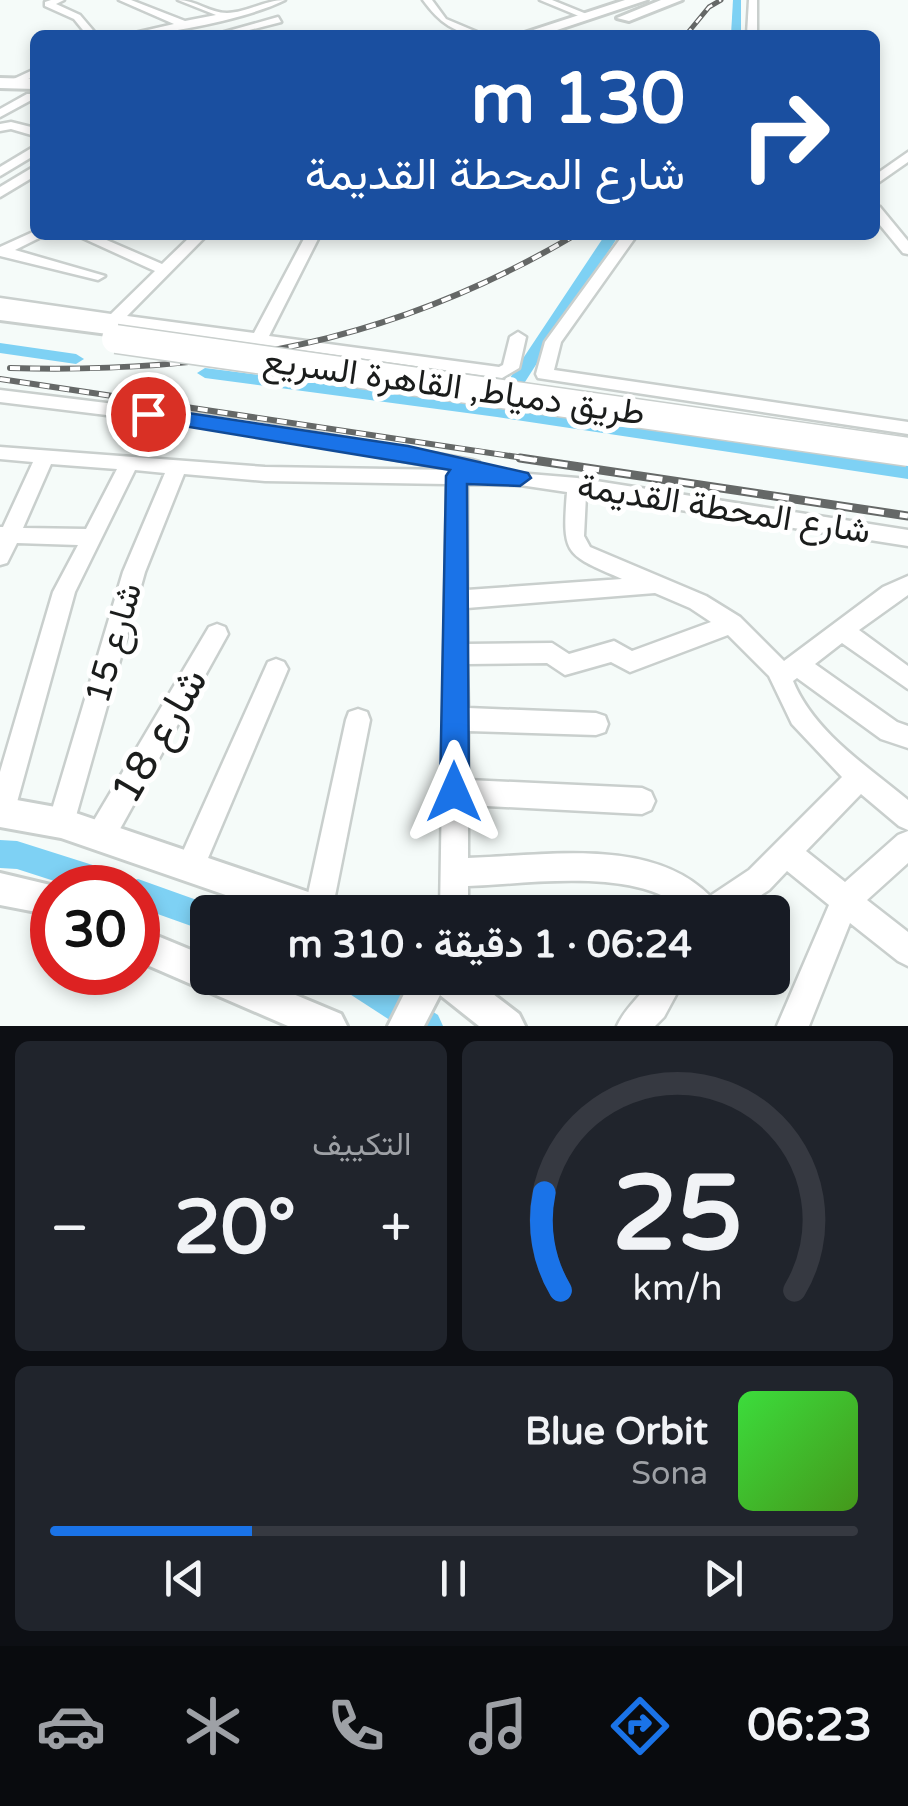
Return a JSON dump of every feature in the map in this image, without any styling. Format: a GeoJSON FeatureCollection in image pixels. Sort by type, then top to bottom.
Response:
{"type":"FeatureCollection","features":[{"type":"Feature","properties":{"kind":"highway"},"geometry":{"type":"LineString","coordinates":[[545,30],[640,0]]}},
{"type":"Feature","properties":{"kind":"highway"},"geometry":{"type":"LineString","coordinates":[[587,30],[676,0]]}},
{"type":"Feature","properties":{"kind":"highway"},"geometry":{"type":"LineString","coordinates":[[3,87],[30,91]]}},
{"type":"Feature","properties":{"kind":"highway","name":"طريق دمياط, القاهرة السريع"},"geometry":{"type":"LineString","coordinates":[[0,312],[908,439]]}},
{"type":"Feature","properties":{"kind":"highway","name":"طريق دمياط, القاهرة السريع"},"geometry":{"type":"LineString","coordinates":[[0,323],[118,329],[908,452]]}},
{"type":"Feature","properties":{"kind":"street"},"geometry":{"type":"LineString","coordinates":[[60,0],[48,4],[76,17],[88,30]]}},
{"type":"Feature","properties":{"kind":"street"},"geometry":{"type":"LineString","coordinates":[[123,0],[186,25]]}},
{"type":"Feature","properties":{"kind":"street"},"geometry":{"type":"LineString","coordinates":[[182,0],[226,16]]}},
{"type":"Feature","properties":{"kind":"street"},"geometry":{"type":"LineString","coordinates":[[158,30],[280,0]]}},
{"type":"Feature","properties":{"kind":"street"},"geometry":{"type":"LineString","coordinates":[[426,0],[443,21],[466,30]]}},
{"type":"Feature","properties":{"kind":"street"},"geometry":{"type":"LineString","coordinates":[[544,0],[589,18]]}},
{"type":"Feature","properties":{"kind":"street"},"geometry":{"type":"LineString","coordinates":[[752,30],[753,0]]}},
{"type":"Feature","properties":{"kind":"street"},"geometry":{"type":"LineString","coordinates":[[239,30],[278,20]]}},
{"type":"Feature","properties":{"kind":"street"},"geometry":{"type":"LineString","coordinates":[[3,87],[30,74]]}},
{"type":"Feature","properties":{"kind":"street"},"geometry":{"type":"LineString","coordinates":[[0,114],[30,95]]}},
{"type":"Feature","properties":{"kind":"street"},"geometry":{"type":"LineString","coordinates":[[0,128],[11,125],[30,131]]}},
{"type":"Feature","properties":{"kind":"street"},"geometry":{"type":"LineString","coordinates":[[0,172],[30,153]]}},
{"type":"Feature","properties":{"kind":"street"},"geometry":{"type":"LineString","coordinates":[[880,177],[908,156]]}},
{"type":"Feature","properties":{"kind":"street"},"geometry":{"type":"LineString","coordinates":[[0,193],[30,175]]}},
{"type":"Feature","properties":{"kind":"street"},"geometry":{"type":"LineString","coordinates":[[880,216],[908,250]]}},
{"type":"Feature","properties":{"kind":"street"},"geometry":{"type":"LineString","coordinates":[[2,249],[30,238]]}},
{"type":"Feature","properties":{"kind":"street"},"geometry":{"type":"LineString","coordinates":[[95,240],[162,269]]}},
{"type":"Feature","properties":{"kind":"street"},"geometry":{"type":"LineString","coordinates":[[118,329],[162,269],[194,240]]}},
{"type":"Feature","properties":{"kind":"street"},"geometry":{"type":"LineString","coordinates":[[260,338],[311,240]]}},
{"type":"Feature","properties":{"kind":"street"},"geometry":{"type":"LineString","coordinates":[[626,240],[554,342],[544,374],[908,428]]}},
{"type":"Feature","properties":{"kind":"street"},"geometry":{"type":"LineString","coordinates":[[2,249],[98,276]]}},
{"type":"Feature","properties":{"kind":"street"},"geometry":{"type":"LineString","coordinates":[[0,303],[118,329],[260,338],[502,373],[512,368],[518,337]]}},
{"type":"Feature","properties":{"kind":"street"},"geometry":{"type":"LineString","coordinates":[[0,396],[246,426],[408,453],[520,478]]}},
{"type":"Feature","properties":{"kind":"street","name":"شارع المحطة القديمة"},"geometry":{"type":"LineString","coordinates":[[0,453],[265,474],[520,478],[908,538]]}},
{"type":"Feature","properties":{"kind":"street"},"geometry":{"type":"LineString","coordinates":[[0,557],[4,535],[45,457]]}},
{"type":"Feature","properties":{"kind":"street"},"geometry":{"type":"LineString","coordinates":[[129,464],[64,592],[1,812],[61,823],[269,895]]}},
{"type":"Feature","properties":{"kind":"street","name":"شارع 15"},"geometry":{"type":"LineString","coordinates":[[61,823],[134,572],[177,468]]}},
{"type":"Feature","properties":{"kind":"street"},"geometry":{"type":"LineString","coordinates":[[454,895],[456,476]]}},
{"type":"Feature","properties":{"kind":"street"},"geometry":{"type":"LineString","coordinates":[[577,484],[576,546],[592,558],[661,585],[732,624],[788,668],[890,731],[908,737]]}},
{"type":"Feature","properties":{"kind":"street"},"geometry":{"type":"LineString","coordinates":[[4,535],[90,538]]}},
{"type":"Feature","properties":{"kind":"street"},"geometry":{"type":"LineString","coordinates":[[456,600],[661,585]]}},
{"type":"Feature","properties":{"kind":"street"},"geometry":{"type":"LineString","coordinates":[[907,587],[788,668],[780,680],[796,710],[908,817]]}},
{"type":"Feature","properties":{"kind":"street"},"geometry":{"type":"LineString","coordinates":[[456,654],[552,652],[564,666],[608,651],[635,662],[732,624]]}},
{"type":"Feature","properties":{"kind":"street"},"geometry":{"type":"LineString","coordinates":[[841,630],[908,679]]}},
{"type":"Feature","properties":{"kind":"street","name":"شارع 18"},"geometry":{"type":"LineString","coordinates":[[100,837],[217,634]]}},
{"type":"Feature","properties":{"kind":"street"},"geometry":{"type":"LineString","coordinates":[[190,868],[276,670]]}},
{"type":"Feature","properties":{"kind":"street"},"geometry":{"type":"LineString","coordinates":[[322,895],[358,720]]}},
{"type":"Feature","properties":{"kind":"street"},"geometry":{"type":"LineString","coordinates":[[455,720],[596,724]]}},
{"type":"Feature","properties":{"kind":"street"},"geometry":{"type":"LineString","coordinates":[[735,895],[759,880],[861,776]]}},
{"type":"Feature","properties":{"kind":"street"},"geometry":{"type":"LineString","coordinates":[[454,792],[642,801]]}},
{"type":"Feature","properties":{"kind":"street"},"geometry":{"type":"LineString","coordinates":[[793,1026],[844,901],[908,846]]}},
{"type":"Feature","properties":{"kind":"street"},"geometry":{"type":"LineString","coordinates":[[785,852],[908,950]]}},
{"type":"Feature","properties":{"kind":"street"},"geometry":{"type":"LineString","coordinates":[[454,872],[623,872],[653,876],[689,895]]}},
{"type":"Feature","properties":{"kind":"street"},"geometry":{"type":"LineString","coordinates":[[0,889],[30,895]]}},
{"type":"Feature","properties":{"kind":"street"},"geometry":{"type":"LineString","coordinates":[[160,954],[190,967]]}},
{"type":"Feature","properties":{"kind":"street"},"geometry":{"type":"LineString","coordinates":[[256,995],[329,1026]]}},
{"type":"Feature","properties":{"kind":"street"},"geometry":{"type":"LineString","coordinates":[[406,1026],[432,995]]}},
{"type":"Feature","properties":{"kind":"street"},"geometry":{"type":"LineString","coordinates":[[466,995],[507,1026]]}},
{"type":"Feature","properties":{"kind":"street"},"geometry":{"type":"LineString","coordinates":[[633,1026],[660,995]]}},
{"type":"Feature","properties":{"kind":"waterway"},"geometry":{"type":"LineString","coordinates":[[736,30],[737,0]]}},
{"type":"Feature","properties":{"kind":"waterway"},"geometry":{"type":"LineString","coordinates":[[501,405],[609,240]]}},
{"type":"Feature","properties":{"kind":"waterway"},"geometry":{"type":"LineString","coordinates":[[0,348],[76,359]]}},
{"type":"Feature","properties":{"kind":"waterway"},"geometry":{"type":"LineString","coordinates":[[205,373],[497,411],[908,472]]}},
{"type":"Feature","properties":{"kind":"waterway"},"geometry":{"type":"LineString","coordinates":[[0,854],[49,865]]}},
{"type":"Feature","properties":{"kind":"waterway"},"geometry":{"type":"LineString","coordinates":[[160,901],[190,912]]}},
{"type":"Feature","properties":{"kind":"waterway"},"geometry":{"type":"LineString","coordinates":[[379,995],[427,1026]]}},
{"type":"Feature","properties":{"kind":"railway"},"geometry":{"type":"LineString","coordinates":[[690,30],[709,7],[721,0]]}},
{"type":"Feature","properties":{"kind":"railway"},"geometry":{"type":"LineString","coordinates":[[10,368],[161,365],[303,344],[372,326],[440,302],[566,240]]}},
{"type":"Feature","properties":{"kind":"railway"},"geometry":{"type":"LineString","coordinates":[[0,379],[537,460]]}},
{"type":"Feature","properties":{"kind":"railway"},"geometry":{"type":"LineString","coordinates":[[520,458],[908,516]]}},
{"type":"Feature","properties":{"kind":"route"},"geometry":{"type":"LineString","coordinates":[[148,414],[408,453],[520,478],[456,476],[454,792]]}}]}
